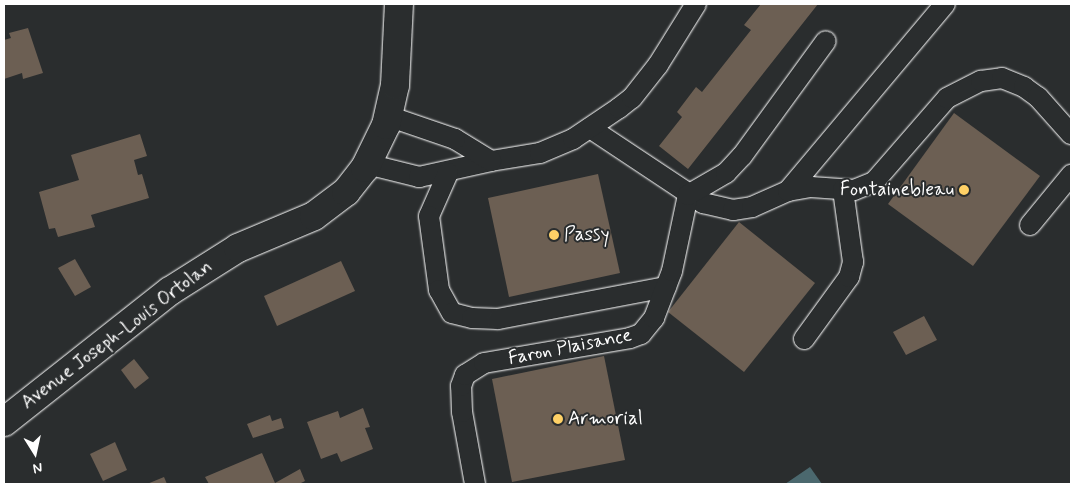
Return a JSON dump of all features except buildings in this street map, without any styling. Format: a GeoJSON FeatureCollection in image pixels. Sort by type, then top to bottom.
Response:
{"type":"FeatureCollection","features":[{"type":"Feature","properties":{"kind":"street","name":"Avenue Joseph-Louis Ortolan"},"geometry":{"type":"LineString","coordinates":[[4,422],[177,286],[238,248],[296,225],[324,210],[346,192],[367,164],[388,116],[395,85],[399,4]]}},
{"type":"Feature","properties":{"kind":"lane"},"geometry":{"type":"LineString","coordinates":[[367,164],[418,177],[448,173],[491,161],[540,152],[590,128],[632,98],[658,65],[696,4]]}},
{"type":"Feature","properties":{"kind":"lane"},"geometry":{"type":"LineString","coordinates":[[788,191],[945,4]]}},
{"type":"Feature","properties":{"kind":"lane"},"geometry":{"type":"LineString","coordinates":[[688,195],[726,174],[742,156],[826,41]]}},
{"type":"Feature","properties":{"kind":"lane"},"geometry":{"type":"LineString","coordinates":[[590,128],[688,195],[713,207],[732,210],[752,208],[788,191],[811,187],[854,190],[874,182],[947,98],[981,81],[1002,78],[1024,87],[1071,134]]}},
{"type":"Feature","properties":{"kind":"lane"},"geometry":{"type":"LineString","coordinates":[[388,116],[455,139],[491,161]]}},
{"type":"Feature","properties":{"kind":"lane"},"geometry":{"type":"LineString","coordinates":[[448,173],[429,216],[438,290],[452,313],[472,318],[498,319],[666,287]]}},
{"type":"Feature","properties":{"kind":"lane"},"geometry":{"type":"LineString","coordinates":[[1030,225],[1071,175]]}},
{"type":"Feature","properties":{"kind":"lane"},"geometry":{"type":"LineString","coordinates":[[804,338],[849,277],[853,262],[843,190]]}},
{"type":"Feature","properties":{"kind":"lane","name":"Faron Plaisance"},"geometry":{"type":"LineString","coordinates":[[476,484],[461,396],[463,380],[468,371],[484,363],[636,336],[654,318],[666,287],[679,250],[688,195]]}},
{"type":"Feature","properties":{"kind":"water"},"geometry":{"type":"Polygon","coordinates":[[[810,467],[822,484],[785,484],[810,467]]]}},
{"type":"Feature","properties":{"kind":"place","name":"Fontainebleau"},"geometry":{"type":"Point","coordinates":[964,190]}},
{"type":"Feature","properties":{"kind":"place","name":"Passy"},"geometry":{"type":"Point","coordinates":[554,235]}},
{"type":"Feature","properties":{"kind":"place","name":"Armorial"},"geometry":{"type":"Point","coordinates":[558,419]}}]}
